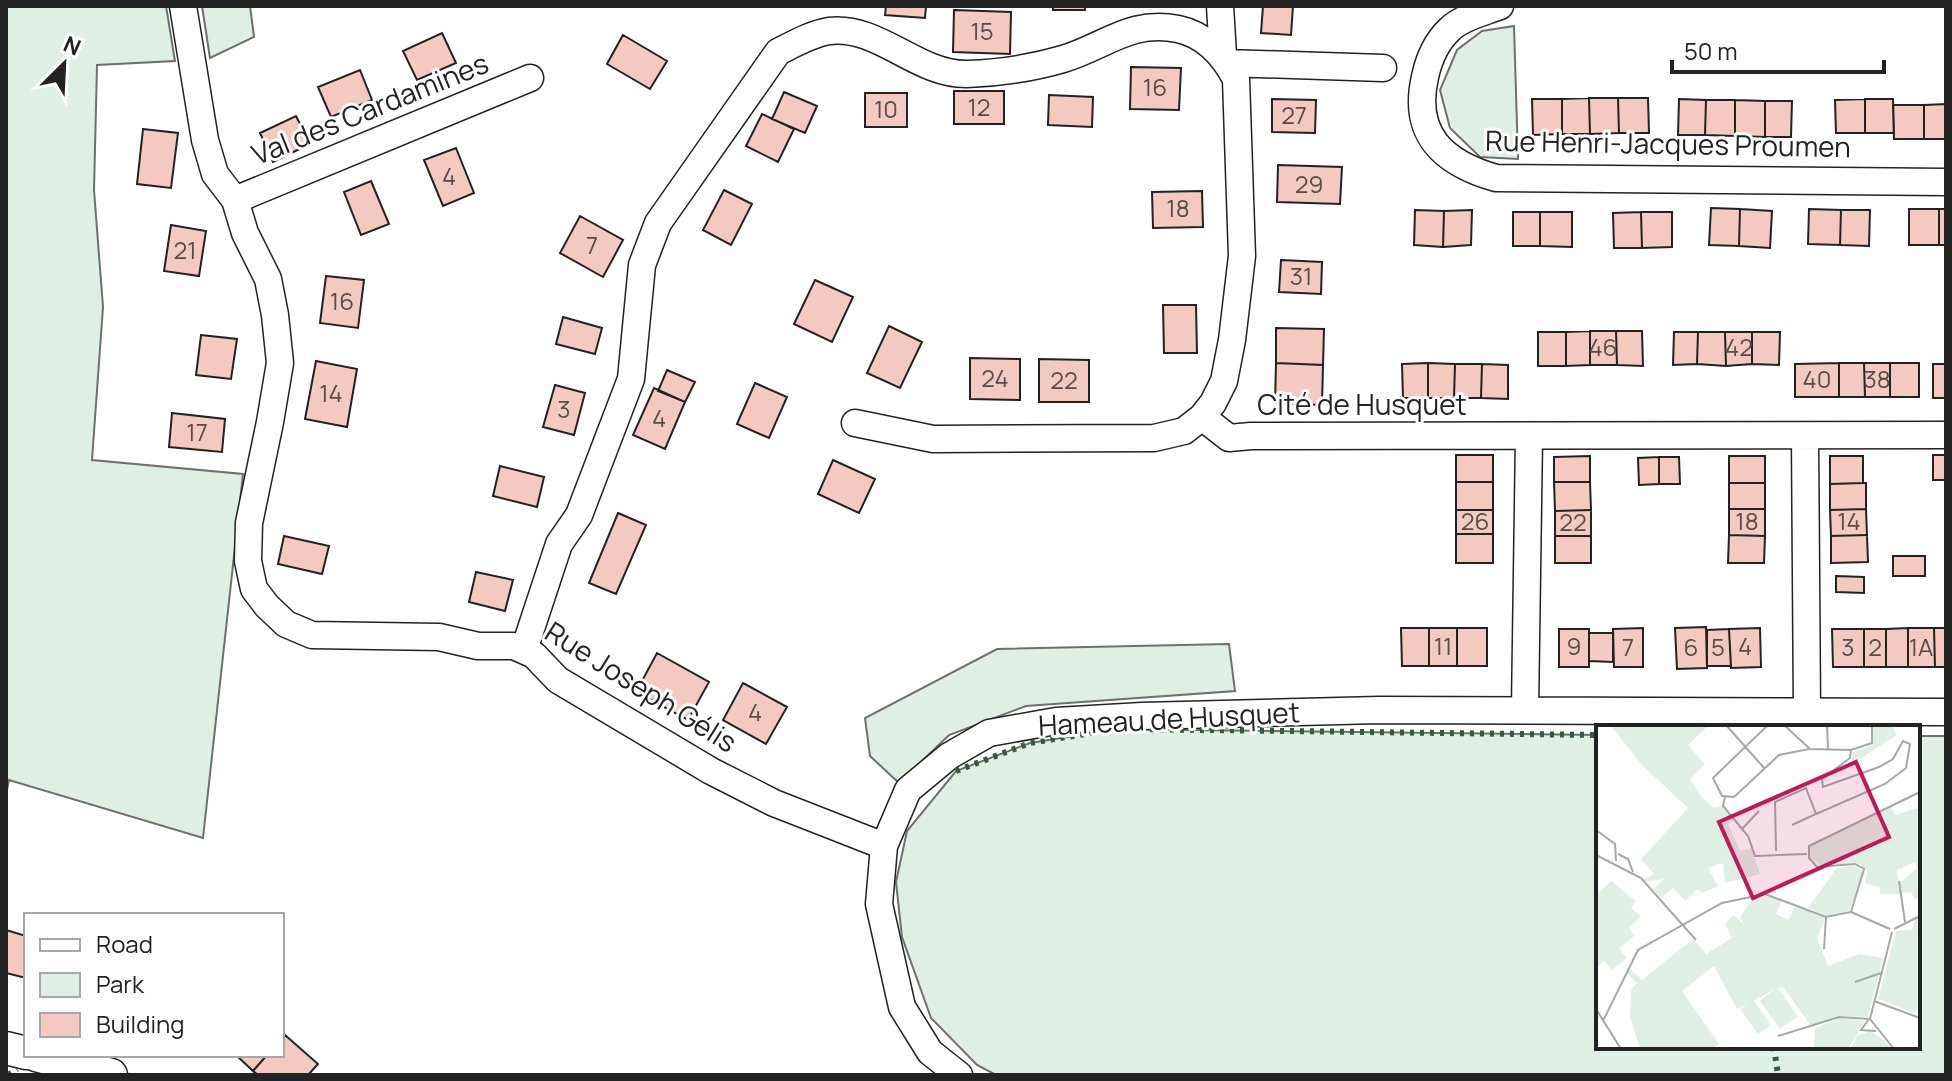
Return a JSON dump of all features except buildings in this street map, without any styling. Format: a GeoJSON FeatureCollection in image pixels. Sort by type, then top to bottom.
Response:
{"type":"FeatureCollection","features":[{"type":"Feature","properties":{"kind":"street","name":"Rue Joseph Gélis"},"geometry":{"type":"LineString","coordinates":[[183,6],[205,140],[215,174],[235,200],[245,233],[268,279],[275,315],[280,363],[249,523],[248,561],[254,589],[286,624],[312,635],[439,637],[478,646],[514,646],[524,650],[534,655],[558,680],[711,771],[774,803],[884,846]]}},
{"type":"Feature","properties":{"kind":"street"},"geometry":{"type":"LineString","coordinates":[[1220,6],[1225,59]]}},
{"type":"Feature","properties":{"kind":"street","name":"Rue Henri-Jacques Proumen"},"geometry":{"type":"LineString","coordinates":[[1500,6],[1452,27],[1435,47],[1420,99],[1426,132],[1445,154],[1469,170],[1496,178],[1946,182]]}},
{"type":"Feature","properties":{"kind":"street"},"geometry":{"type":"LineString","coordinates":[[524,650],[559,544],[579,515],[631,379],[642,265],[658,223],[778,52],[827,31],[847,30],[875,40],[923,65],[961,74],[1000,73],[1065,59],[1097,43],[1144,27],[1180,29],[1199,38],[1225,59],[1236,79],[1242,256],[1224,381],[1202,417],[1184,431],[1154,438],[933,439],[855,423]]}},
{"type":"Feature","properties":{"kind":"street"},"geometry":{"type":"LineString","coordinates":[[1225,59],[1383,68]]}},
{"type":"Feature","properties":{"kind":"street","name":"Val des Cardamines"},"geometry":{"type":"LineString","coordinates":[[235,200],[530,78]]}},
{"type":"Feature","properties":{"kind":"street","name":"Cité de Husquet"},"geometry":{"type":"LineString","coordinates":[[1202,417],[1229,438],[1946,435]]}},
{"type":"Feature","properties":{"kind":"street"},"geometry":{"type":"LineString","coordinates":[[1805,436],[1807,711]]}},
{"type":"Feature","properties":{"kind":"street"},"geometry":{"type":"LineString","coordinates":[[1529,437],[1525,709],[1939,712]]}},
{"type":"Feature","properties":{"kind":"street","name":"Hameau de Husquet"},"geometry":{"type":"LineString","coordinates":[[959,1075],[930,1052],[902,1007],[879,904],[884,846],[908,790],[949,756],[989,733],[1056,721],[1379,710],[1525,709]]}},
{"type":"Feature","properties":{"kind":"street"},"geometry":{"type":"LineString","coordinates":[[44,1057],[111,1075]]}},
{"type":"Feature","properties":{"kind":"green space"},"geometry":{"type":"Polygon","coordinates":[[[6,6],[166,6],[175,61],[97,65],[94,190],[103,307],[92,460],[243,474],[203,838],[9,780],[6,795],[6,6]]]}},
{"type":"Feature","properties":{"kind":"green space"},"geometry":{"type":"Polygon","coordinates":[[[202,6],[250,6],[254,37],[210,58],[202,6]]]}},
{"type":"Feature","properties":{"kind":"green space"},"geometry":{"type":"Polygon","coordinates":[[[1514,26],[1518,159],[1480,157],[1450,128],[1440,90],[1457,50],[1482,31],[1514,26]]]}},
{"type":"Feature","properties":{"kind":"green space"},"geometry":{"type":"Polygon","coordinates":[[[1229,644],[1235,691],[1026,706],[949,735],[899,783],[870,756],[865,718],[997,649],[1229,644]]]}},
{"type":"Feature","properties":{"kind":"green space"},"geometry":{"type":"Polygon","coordinates":[[[1117,729],[1596,735],[1596,1049],[1920,1049],[1920,736],[1946,736],[1946,1075],[996,1075],[977,1065],[931,1018],[902,937],[896,882],[907,831],[956,771],[1030,743],[1117,729]]]}},
{"type":"Feature","properties":{"kind":"hedge"},"geometry":{"type":"LineString","coordinates":[[1130,729],[1596,735]]}},
{"type":"Feature","properties":{"kind":"hedge"},"geometry":{"type":"LineString","coordinates":[[956,771],[1030,743],[1110,730]]}},
{"type":"Feature","properties":{"kind":"hedge"},"geometry":{"type":"LineString","coordinates":[[1774,1049],[1778,1075]]}},
{"type":"Feature","properties":{"kind":"hedge"},"geometry":{"type":"LineString","coordinates":[[8,1075],[17,1069]]}}]}
